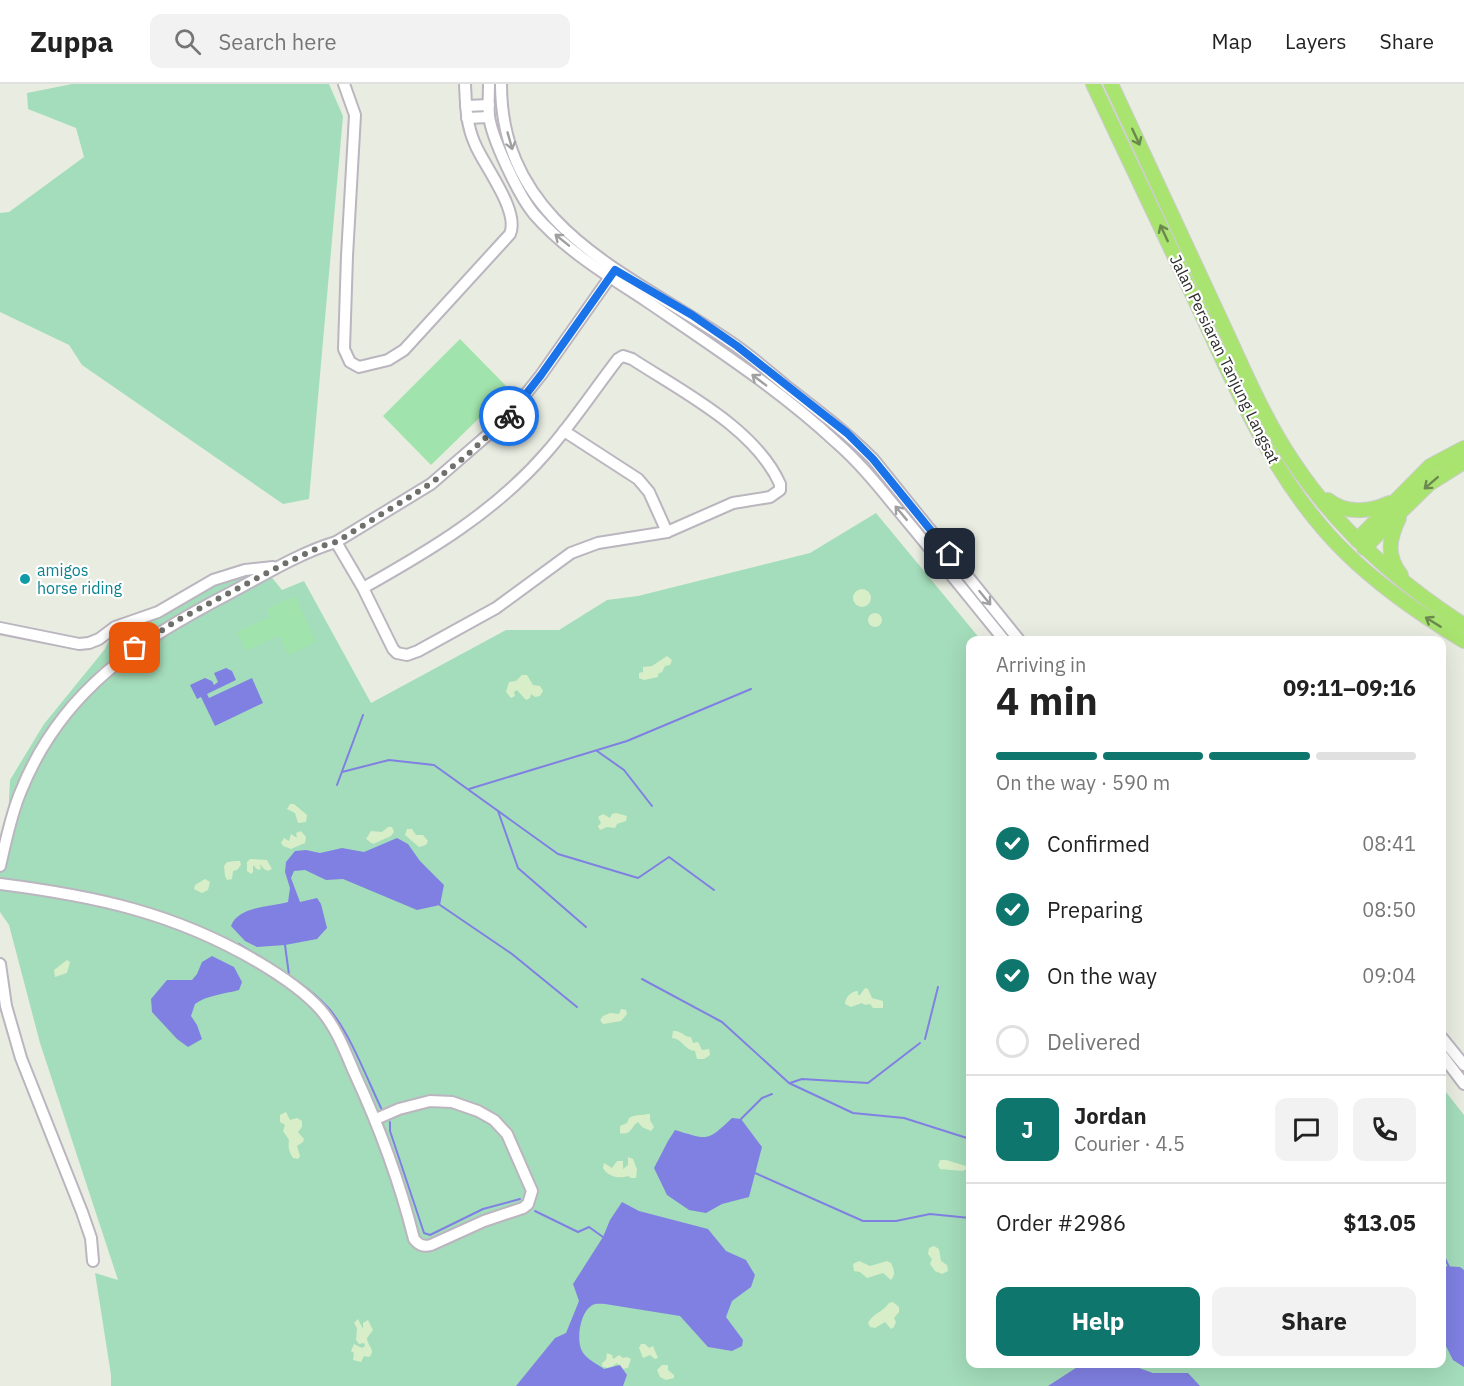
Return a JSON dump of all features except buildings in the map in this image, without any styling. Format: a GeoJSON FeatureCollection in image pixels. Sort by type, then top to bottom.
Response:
{"type":"FeatureCollection","features":[{"type":"Feature","properties":{"kind":"main road","name":"Jalan Persiaran Tanjung Langsat"},"geometry":{"type":"LineString","coordinates":[[1093,84],[1256,429],[1279,469],[1343,550],[1373,578],[1404,602],[1464,641]]}},
{"type":"Feature","properties":{"kind":"main road","name":"Jalan Persiaran Tanjung Langsat"},"geometry":{"type":"LineString","coordinates":[[1111,84],[1253,390],[1292,459],[1308,483],[1359,544],[1423,597],[1464,625]]}},
{"type":"Feature","properties":{"kind":"main road"},"geometry":{"type":"LineString","coordinates":[[1359,544],[1397,506],[1430,466],[1464,447]]}},
{"type":"Feature","properties":{"kind":"main road"},"geometry":{"type":"LineString","coordinates":[[1308,483],[1332,503],[1342,508],[1360,510],[1397,506],[1434,479],[1464,462]]}},
{"type":"Feature","properties":{"kind":"main road"},"geometry":{"type":"LineString","coordinates":[[1306,506],[1346,540],[1359,544]]}},
{"type":"Feature","properties":{"kind":"main road"},"geometry":{"type":"LineString","coordinates":[[1397,506],[1390,550],[1397,570],[1405,581],[1423,597]]}},
{"type":"Feature","properties":{"kind":"main road"},"geometry":{"type":"LineString","coordinates":[[1359,544],[1362,558],[1404,602]]}},
{"type":"Feature","properties":{"kind":"street"},"geometry":{"type":"LineString","coordinates":[[344,84],[355,115],[347,244],[344,350],[350,362],[359,367],[388,360],[404,350],[510,234],[513,227],[509,210],[475,144],[466,118],[465,84]]}},
{"type":"Feature","properties":{"kind":"street"},"geometry":{"type":"LineString","coordinates":[[489,84],[489,111],[505,162],[534,214],[551,231],[729,357],[837,443],[864,470],[926,543],[1001,636]]}},
{"type":"Feature","properties":{"kind":"street"},"geometry":{"type":"LineString","coordinates":[[501,84],[503,117],[514,154],[538,202],[555,221],[612,273],[692,315],[737,346],[847,433],[873,459],[1016,636]]}},
{"type":"Feature","properties":{"kind":"street"},"geometry":{"type":"LineString","coordinates":[[466,106],[489,111]]}},
{"type":"Feature","properties":{"kind":"street"},"geometry":{"type":"LineString","coordinates":[[466,118],[489,111]]}},
{"type":"Feature","properties":{"kind":"street"},"geometry":{"type":"LineString","coordinates":[[522,196],[527,191],[525,180]]}},
{"type":"Feature","properties":{"kind":"street"},"geometry":{"type":"LineString","coordinates":[[0,866],[20,792],[36,759],[63,718],[100,675],[176,621],[282,565],[322,546],[336,542],[430,484],[500,425],[541,375],[612,273]]}},
{"type":"Feature","properties":{"kind":"street"},"geometry":{"type":"LineString","coordinates":[[336,542],[363,588],[393,649],[397,653],[407,655],[496,608],[571,553],[598,543],[667,532],[733,503],[770,497],[780,490],[777,478],[760,454],[740,433],[627,356],[618,359],[544,456],[471,523],[363,588]]}},
{"type":"Feature","properties":{"kind":"street"},"geometry":{"type":"LineString","coordinates":[[564,431],[638,478],[649,492],[667,532]]}},
{"type":"Feature","properties":{"kind":"street"},"geometry":{"type":"LineString","coordinates":[[0,628],[80,644],[89,643],[99,639],[115,627],[158,612],[213,580],[245,570],[282,565]]}},
{"type":"Feature","properties":{"kind":"street"},"geometry":{"type":"LineString","coordinates":[[0,884],[43,889],[117,904],[173,921],[230,946],[270,969],[300,990],[321,1010],[338,1035],[376,1119],[402,1190],[414,1239],[419,1244],[426,1247],[528,1204],[532,1191],[507,1134],[494,1120],[478,1111],[452,1102],[430,1101],[399,1109],[376,1119]]}},
{"type":"Feature","properties":{"kind":"street"},"geometry":{"type":"LineString","coordinates":[[0,964],[6,1006],[21,1058],[82,1212],[91,1238],[93,1261]]}},
{"type":"Feature","properties":{"kind":"street"},"geometry":{"type":"LineString","coordinates":[[1446,1043],[1464,1065]]}},
{"type":"Feature","properties":{"kind":"street"},"geometry":{"type":"LineString","coordinates":[[1446,1060],[1464,1084]]}},
{"type":"Feature","properties":{"kind":"shaded area"},"geometry":{"type":"Polygon","coordinates":[[[72,84],[329,84],[343,116],[309,499],[283,504],[82,365],[69,345],[0,312],[0,213],[9,212],[84,157],[76,128],[28,109],[27,93],[72,84]]]}},
{"type":"Feature","properties":{"kind":"shaded area"},"geometry":{"type":"Polygon","coordinates":[[[876,513],[978,636],[966,636],[966,1368],[1446,1368],[1446,1092],[1464,1115],[1464,1386],[111,1386],[95,1273],[118,1280],[40,1043],[9,925],[0,912],[0,866],[7,838],[10,780],[44,724],[105,649],[115,627],[213,580],[265,569],[282,590],[304,581],[371,703],[506,630],[559,630],[607,600],[638,596],[810,553],[876,513]]]}},
{"type":"Feature","properties":{"kind":"shaded area"},"geometry":{"type":"Polygon","coordinates":[[[226,668],[232,671],[236,680],[207,694],[209,698],[252,678],[263,703],[215,726],[201,697],[197,699],[190,685],[205,678],[212,681],[214,685],[218,682],[214,673],[226,668]]]}},
{"type":"Feature","properties":{"kind":"shaded area"},"geometry":{"type":"Polygon","coordinates":[[[397,838],[408,844],[420,861],[444,885],[440,905],[417,910],[343,879],[326,880],[305,870],[294,871],[291,878],[300,902],[317,898],[321,904],[327,928],[317,939],[257,947],[245,941],[231,926],[235,919],[247,911],[288,902],[290,888],[285,872],[286,862],[295,851],[306,850],[320,853],[342,848],[364,852],[397,838]]]}},
{"type":"Feature","properties":{"kind":"shaded area"},"geometry":{"type":"Polygon","coordinates":[[[212,956],[234,967],[242,982],[239,990],[211,997],[195,1004],[191,1016],[202,1039],[188,1047],[177,1039],[152,1012],[151,999],[167,980],[192,980],[202,962],[212,956]]]}},
{"type":"Feature","properties":{"kind":"shaded area"},"geometry":{"type":"Polygon","coordinates":[[[732,1118],[741,1119],[762,1147],[749,1197],[722,1204],[706,1213],[689,1210],[667,1195],[654,1168],[675,1130],[706,1137],[712,1135],[732,1118]]]}},
{"type":"Feature","properties":{"kind":"shaded area"},"geometry":{"type":"Polygon","coordinates":[[[622,1202],[639,1211],[708,1229],[726,1251],[746,1260],[755,1275],[751,1287],[732,1301],[726,1317],[743,1340],[742,1346],[732,1351],[708,1347],[680,1316],[596,1304],[587,1309],[584,1314],[579,1334],[580,1346],[586,1356],[604,1369],[620,1365],[627,1375],[623,1386],[516,1386],[555,1338],[566,1333],[579,1301],[573,1284],[622,1202]]]}},
{"type":"Feature","properties":{"kind":"shaded area"},"geometry":{"type":"Polygon","coordinates":[[[1446,1266],[1460,1267],[1464,1270],[1464,1367],[1453,1360],[1446,1346],[1446,1266]]]}},
{"type":"Feature","properties":{"kind":"shaded area"},"geometry":{"type":"Polygon","coordinates":[[[1076,1368],[1139,1368],[1153,1373],[1188,1373],[1200,1386],[1048,1386],[1076,1368]]]}},
{"type":"Feature","properties":{"kind":"sand"},"geometry":{"type":"Polygon","coordinates":[[[862,589],[868,592],[871,598],[868,604],[862,607],[856,604],[853,598],[856,592],[862,589]]]}},
{"type":"Feature","properties":{"kind":"sand"},"geometry":{"type":"Polygon","coordinates":[[[875,613],[880,615],[882,620],[880,625],[875,627],[870,625],[868,620],[870,615],[875,613]]]}},
{"type":"Feature","properties":{"kind":"sand"},"geometry":{"type":"Polygon","coordinates":[[[667,656],[672,660],[670,665],[665,666],[658,677],[644,680],[639,678],[643,667],[652,666],[667,656]]]}},
{"type":"Feature","properties":{"kind":"sand"},"geometry":{"type":"Polygon","coordinates":[[[522,675],[527,675],[533,685],[540,686],[543,691],[540,696],[535,697],[531,694],[526,700],[517,690],[514,692],[515,696],[511,698],[506,692],[509,682],[516,681],[522,675]]]}},
{"type":"Feature","properties":{"kind":"sand"},"geometry":{"type":"Polygon","coordinates":[[[290,804],[294,804],[307,815],[306,822],[298,823],[295,813],[287,809],[290,804]]]}},
{"type":"Feature","properties":{"kind":"sand"},"geometry":{"type":"Polygon","coordinates":[[[616,813],[627,816],[626,821],[617,824],[615,828],[607,827],[600,830],[598,826],[601,823],[598,817],[603,814],[610,818],[616,813]]]}},
{"type":"Feature","properties":{"kind":"sand"},"geometry":{"type":"Polygon","coordinates":[[[392,827],[394,832],[391,836],[373,844],[366,839],[371,831],[382,832],[392,827]]]}},
{"type":"Feature","properties":{"kind":"sand"},"geometry":{"type":"Polygon","coordinates":[[[407,829],[412,829],[416,835],[423,835],[428,841],[426,845],[419,847],[405,835],[407,829]]]}},
{"type":"Feature","properties":{"kind":"sand"},"geometry":{"type":"Polygon","coordinates":[[[301,831],[306,837],[305,843],[291,849],[283,846],[281,843],[284,838],[289,841],[291,834],[297,838],[296,833],[301,831]]]}},
{"type":"Feature","properties":{"kind":"sand"},"geometry":{"type":"Polygon","coordinates":[[[250,859],[267,860],[272,869],[268,871],[260,864],[261,869],[258,870],[253,865],[251,874],[247,871],[247,862],[250,859]]]}},
{"type":"Feature","properties":{"kind":"sand"},"geometry":{"type":"Polygon","coordinates":[[[240,861],[241,865],[233,871],[232,879],[227,880],[224,866],[227,862],[240,861]]]}},
{"type":"Feature","properties":{"kind":"sand"},"geometry":{"type":"Polygon","coordinates":[[[205,879],[210,882],[208,890],[202,893],[194,889],[195,885],[205,879]]]}},
{"type":"Feature","properties":{"kind":"sand"},"geometry":{"type":"Polygon","coordinates":[[[67,960],[70,962],[67,973],[55,977],[54,970],[67,960]]]}},
{"type":"Feature","properties":{"kind":"sand"},"geometry":{"type":"Polygon","coordinates":[[[865,988],[868,989],[872,998],[883,1001],[883,1008],[873,1008],[870,1004],[862,1003],[851,1007],[845,1004],[851,994],[858,991],[860,995],[865,988]]]}},
{"type":"Feature","properties":{"kind":"sand"},"geometry":{"type":"Polygon","coordinates":[[[621,1009],[626,1010],[627,1014],[621,1021],[603,1024],[600,1020],[610,1013],[619,1014],[621,1009]]]}},
{"type":"Feature","properties":{"kind":"sand"},"geometry":{"type":"Polygon","coordinates":[[[673,1031],[691,1037],[693,1043],[698,1042],[702,1050],[709,1049],[710,1055],[704,1059],[697,1059],[695,1051],[672,1038],[673,1031]]]}},
{"type":"Feature","properties":{"kind":"sand"},"geometry":{"type":"Polygon","coordinates":[[[286,1112],[290,1120],[297,1118],[302,1121],[302,1127],[298,1132],[304,1139],[297,1146],[300,1156],[298,1159],[293,1158],[291,1154],[289,1140],[283,1131],[285,1125],[280,1122],[280,1115],[286,1112]]]}},
{"type":"Feature","properties":{"kind":"sand"},"geometry":{"type":"Polygon","coordinates":[[[650,1114],[654,1127],[651,1131],[642,1127],[638,1122],[629,1132],[620,1133],[620,1126],[627,1123],[629,1118],[650,1114]]]}},
{"type":"Feature","properties":{"kind":"sand"},"geometry":{"type":"Polygon","coordinates":[[[628,1157],[633,1159],[637,1169],[636,1178],[614,1176],[603,1168],[604,1163],[612,1168],[617,1161],[623,1161],[623,1169],[628,1165],[628,1157]]]}},
{"type":"Feature","properties":{"kind":"sand"},"geometry":{"type":"Polygon","coordinates":[[[940,1160],[966,1166],[966,1169],[963,1171],[940,1169],[938,1165],[940,1160]]]}},
{"type":"Feature","properties":{"kind":"sand"},"geometry":{"type":"Polygon","coordinates":[[[934,1246],[939,1249],[941,1261],[947,1265],[948,1271],[942,1274],[935,1271],[930,1264],[932,1259],[928,1254],[929,1248],[934,1246]]]}},
{"type":"Feature","properties":{"kind":"sand"},"geometry":{"type":"Polygon","coordinates":[[[859,1261],[870,1266],[887,1261],[891,1263],[894,1276],[891,1280],[883,1273],[867,1278],[860,1272],[854,1271],[853,1264],[859,1261]]]}},
{"type":"Feature","properties":{"kind":"sand"},"geometry":{"type":"Polygon","coordinates":[[[893,1302],[899,1307],[899,1312],[894,1318],[896,1322],[894,1327],[891,1329],[885,1322],[875,1328],[870,1327],[868,1323],[873,1317],[893,1302]]]}},
{"type":"Feature","properties":{"kind":"sand"},"geometry":{"type":"Polygon","coordinates":[[[358,1319],[363,1329],[363,1323],[368,1320],[373,1330],[367,1338],[372,1350],[371,1355],[364,1356],[361,1362],[353,1360],[354,1353],[351,1351],[354,1344],[362,1348],[365,1346],[364,1343],[359,1344],[356,1340],[357,1328],[354,1323],[358,1319]]]}},
{"type":"Feature","properties":{"kind":"sand"},"geometry":{"type":"Polygon","coordinates":[[[641,1344],[649,1348],[653,1346],[658,1358],[655,1359],[650,1355],[643,1358],[639,1348],[641,1344]]]}},
{"type":"Feature","properties":{"kind":"sand"},"geometry":{"type":"Polygon","coordinates":[[[607,1353],[612,1355],[613,1359],[619,1355],[631,1359],[628,1368],[622,1369],[617,1363],[608,1368],[602,1366],[607,1353]]]}},
{"type":"Feature","properties":{"kind":"sand"},"geometry":{"type":"Polygon","coordinates":[[[662,1365],[668,1365],[668,1370],[674,1378],[666,1380],[660,1377],[657,1370],[662,1365]]]}},
{"type":"Feature","properties":{"kind":"green space"},"geometry":{"type":"Polygon","coordinates":[[[460,339],[509,389],[431,465],[383,416],[460,339]]]}},
{"type":"Feature","properties":{"kind":"green space"},"geometry":{"type":"Polygon","coordinates":[[[295,596],[316,642],[288,655],[279,635],[246,651],[237,632],[270,617],[267,609],[295,596]]]}},
{"type":"Feature","properties":{"kind":"waterway"},"geometry":{"type":"LineString","coordinates":[[469,789],[627,741],[751,689]]}},
{"type":"Feature","properties":{"kind":"waterway"},"geometry":{"type":"LineString","coordinates":[[337,785],[363,715]]}},
{"type":"Feature","properties":{"kind":"waterway"},"geometry":{"type":"LineString","coordinates":[[597,751],[624,770],[652,806]]}},
{"type":"Feature","properties":{"kind":"waterway"},"geometry":{"type":"LineString","coordinates":[[342,772],[389,760],[434,765],[558,854],[638,878],[669,857],[714,890]]}},
{"type":"Feature","properties":{"kind":"waterway"},"geometry":{"type":"LineString","coordinates":[[498,811],[518,868],[586,927]]}},
{"type":"Feature","properties":{"kind":"waterway"},"geometry":{"type":"LineString","coordinates":[[440,905],[512,954],[577,1007]]}},
{"type":"Feature","properties":{"kind":"waterway"},"geometry":{"type":"LineString","coordinates":[[239,944],[262,958]]}},
{"type":"Feature","properties":{"kind":"waterway"},"geometry":{"type":"LineString","coordinates":[[285,945],[289,975]]}},
{"type":"Feature","properties":{"kind":"waterway"},"geometry":{"type":"LineString","coordinates":[[277,968],[306,987],[331,1011],[352,1046],[384,1111]]}},
{"type":"Feature","properties":{"kind":"waterway"},"geometry":{"type":"LineString","coordinates":[[642,979],[722,1022],[789,1083],[853,1113],[904,1118],[966,1138]]}},
{"type":"Feature","properties":{"kind":"waterway"},"geometry":{"type":"LineString","coordinates":[[925,1039],[938,987]]}},
{"type":"Feature","properties":{"kind":"waterway"},"geometry":{"type":"LineString","coordinates":[[790,1083],[802,1079],[868,1083],[920,1043]]}},
{"type":"Feature","properties":{"kind":"waterway"},"geometry":{"type":"LineString","coordinates":[[741,1119],[762,1098],[772,1094]]}},
{"type":"Feature","properties":{"kind":"waterway"},"geometry":{"type":"LineString","coordinates":[[390,1122],[390,1131],[424,1233],[430,1235],[483,1209],[520,1199]]}},
{"type":"Feature","properties":{"kind":"waterway"},"geometry":{"type":"LineString","coordinates":[[755,1173],[863,1221],[896,1221],[930,1214],[966,1218]]}},
{"type":"Feature","properties":{"kind":"waterway"},"geometry":{"type":"LineString","coordinates":[[535,1211],[578,1232],[589,1227],[603,1237]]}},
{"type":"Feature","properties":{"kind":"waterway"},"geometry":{"type":"LineString","coordinates":[[1446,1261],[1449,1267]]}},
{"type":"Feature","properties":{"kind":"way so far"},"geometry":{"type":"LineString","coordinates":[[135,648],[176,621],[282,565],[322,546],[336,542],[408,498],[465,457],[509,416]]}},
{"type":"Feature","properties":{"kind":"place","name":"amigos horse riding"},"geometry":{"type":"Point","coordinates":[25,579]}},
{"type":"Feature","properties":{"kind":"route"},"geometry":{"type":"LineString","coordinates":[[509,416],[541,375],[615,270],[692,315],[737,346],[847,433],[873,459],[950,554]]}}]}
